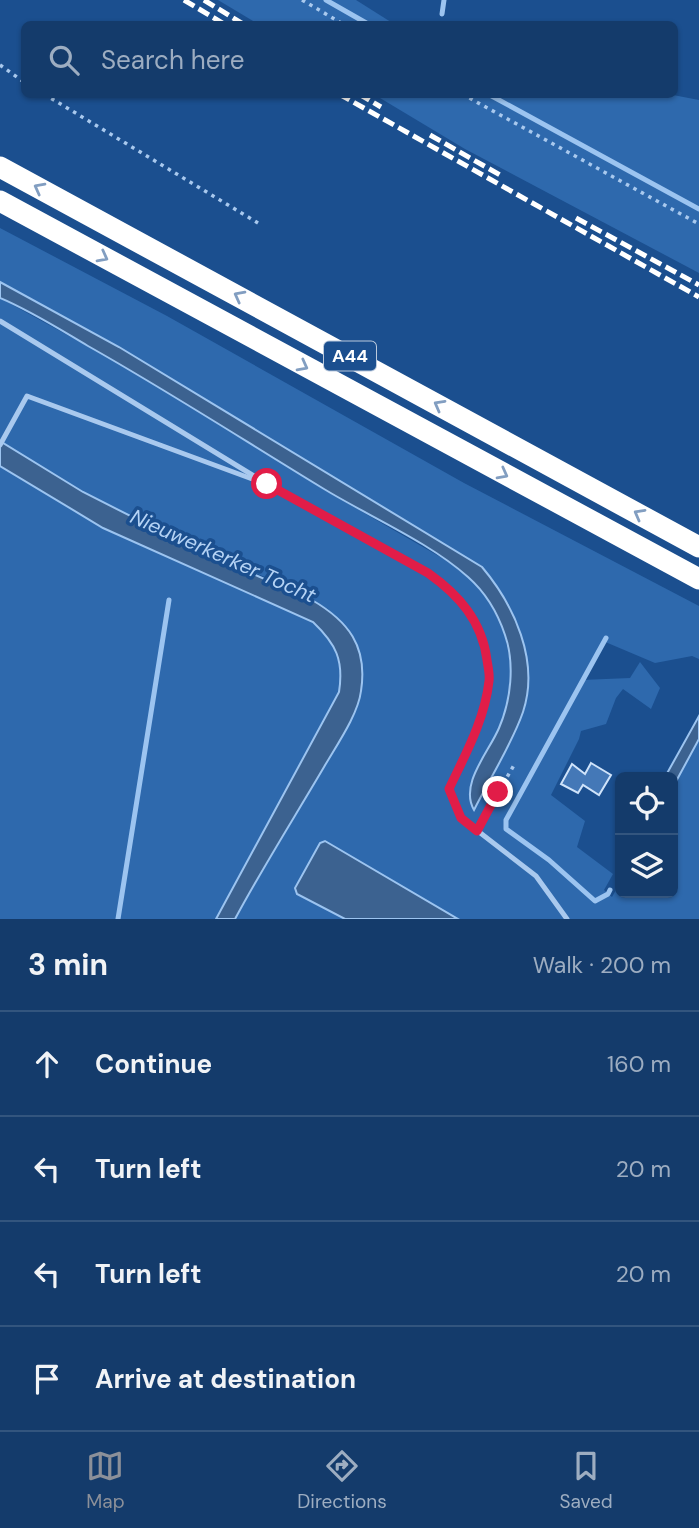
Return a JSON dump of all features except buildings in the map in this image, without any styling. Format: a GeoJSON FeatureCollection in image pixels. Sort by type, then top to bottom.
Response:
{"type":"FeatureCollection","features":[{"type":"Feature","properties":{"kind":"highway","name":"A44"},"geometry":{"type":"LineString","coordinates":[[0,167],[699,547]]}},
{"type":"Feature","properties":{"kind":"highway","name":"A44"},"geometry":{"type":"LineString","coordinates":[[0,201],[699,579]]}},
{"type":"Feature","properties":{"kind":"lane"},"geometry":{"type":"LineString","coordinates":[[0,321],[267,484],[428,573],[467,607],[485,644],[490,680],[475,734],[449,789],[461,818],[536,876],[567,919]]}},
{"type":"Feature","properties":{"kind":"lane"},"geometry":{"type":"LineString","coordinates":[[0,445],[27,396],[267,484]]}},
{"type":"Feature","properties":{"kind":"path"},"geometry":{"type":"LineString","coordinates":[[302,0],[338,21]]}},
{"type":"Feature","properties":{"kind":"path"},"geometry":{"type":"LineString","coordinates":[[0,65],[21,80]]}},
{"type":"Feature","properties":{"kind":"path"},"geometry":{"type":"LineString","coordinates":[[51,98],[258,223]]}},
{"type":"Feature","properties":{"kind":"path"},"geometry":{"type":"LineString","coordinates":[[469,98],[699,224]]}},
{"type":"Feature","properties":{"kind":"path"},"geometry":{"type":"LineString","coordinates":[[477,831],[514,765]]}},
{"type":"Feature","properties":{"kind":"shaded area"},"geometry":{"type":"Polygon","coordinates":[[[218,0],[356,0],[389,21],[253,21],[218,0]]]}},
{"type":"Feature","properties":{"kind":"shaded area"},"geometry":{"type":"Polygon","coordinates":[[[678,96],[699,100],[699,273],[465,149],[380,98],[678,96]]]}},
{"type":"Feature","properties":{"kind":"shaded area"},"geometry":{"type":"Polygon","coordinates":[[[0,228],[167,316],[464,483],[699,606],[699,659],[692,656],[655,663],[603,641],[582,680],[630,678],[640,662],[660,688],[651,709],[623,689],[616,698],[606,724],[581,731],[551,795],[585,821],[577,847],[613,874],[604,890],[612,897],[615,892],[615,898],[678,898],[678,778],[699,739],[699,919],[458,919],[325,841],[320,843],[295,888],[297,894],[345,919],[235,919],[332,753],[361,694],[328,609],[265,577],[190,546],[83,492],[0,441],[0,298],[133,371],[326,491],[449,562],[470,579],[495,613],[505,636],[511,667],[507,705],[479,768],[474,809],[492,775],[528,683],[525,651],[509,604],[481,567],[119,347],[0,282],[0,228]]]}},
{"type":"Feature","properties":{"kind":"shaded area"},"geometry":{"type":"Polygon","coordinates":[[[0,282],[119,347],[482,567],[514,616],[526,654],[528,673],[523,712],[507,749],[474,810],[470,790],[477,768],[503,717],[511,670],[502,627],[480,589],[436,552],[324,489],[56,327],[0,298],[0,282]]]}},
{"type":"Feature","properties":{"kind":"shaded area"},"geometry":{"type":"Polygon","coordinates":[[[0,441],[83,492],[190,546],[312,600],[336,617],[353,636],[361,661],[362,675],[356,710],[235,919],[216,919],[339,692],[337,653],[313,622],[103,528],[0,466],[0,441]]]}},
{"type":"Feature","properties":{"kind":"shaded area"},"geometry":{"type":"Polygon","coordinates":[[[0,466],[103,528],[313,622],[337,653],[339,692],[216,919],[0,919],[0,466]]]}},
{"type":"Feature","properties":{"kind":"shaded area"},"geometry":{"type":"Polygon","coordinates":[[[699,716],[699,739],[678,778],[678,772],[668,772],[699,716]]]}},
{"type":"Feature","properties":{"kind":"shaded area"},"geometry":{"type":"Polygon","coordinates":[[[325,841],[458,919],[345,919],[297,894],[295,888],[320,843],[325,841]]]}},
{"type":"Feature","properties":{"kind":"waterway"},"geometry":{"type":"LineString","coordinates":[[326,0],[363,21]]}},
{"type":"Feature","properties":{"kind":"waterway"},"geometry":{"type":"LineString","coordinates":[[442,14],[444,0]]}},
{"type":"Feature","properties":{"kind":"waterway"},"geometry":{"type":"LineString","coordinates":[[495,98],[699,209]]}},
{"type":"Feature","properties":{"kind":"waterway"},"geometry":{"type":"LineString","coordinates":[[118,919],[169,600]]}},
{"type":"Feature","properties":{"kind":"waterway"},"geometry":{"type":"LineString","coordinates":[[606,638],[506,820],[506,829],[549,860],[595,901],[610,890]]}},
{"type":"Feature","properties":{"kind":"railway"},"geometry":{"type":"LineString","coordinates":[[184,0],[219,21]]}},
{"type":"Feature","properties":{"kind":"railway"},"geometry":{"type":"LineString","coordinates":[[204,0],[238,21]]}},
{"type":"Feature","properties":{"kind":"railway"},"geometry":{"type":"LineString","coordinates":[[346,98],[699,297]]}},
{"type":"Feature","properties":{"kind":"railway"},"geometry":{"type":"LineString","coordinates":[[366,98],[381,107]]}},
{"type":"Feature","properties":{"kind":"railway"},"geometry":{"type":"LineString","coordinates":[[430,135],[500,175]]}},
{"type":"Feature","properties":{"kind":"railway"},"geometry":{"type":"LineString","coordinates":[[576,218],[699,285]]}},
{"type":"Feature","properties":{"kind":"route"},"geometry":{"type":"LineString","coordinates":[[267,484],[428,573],[467,607],[485,644],[490,680],[475,734],[449,789],[461,818],[477,831],[498,792]]}},
{"type":"Feature","properties":{"kind":"water label","name":"Nieuwerkerker Tocht"},"geometry":{"type":"Point","coordinates":[223,556]}}]}
